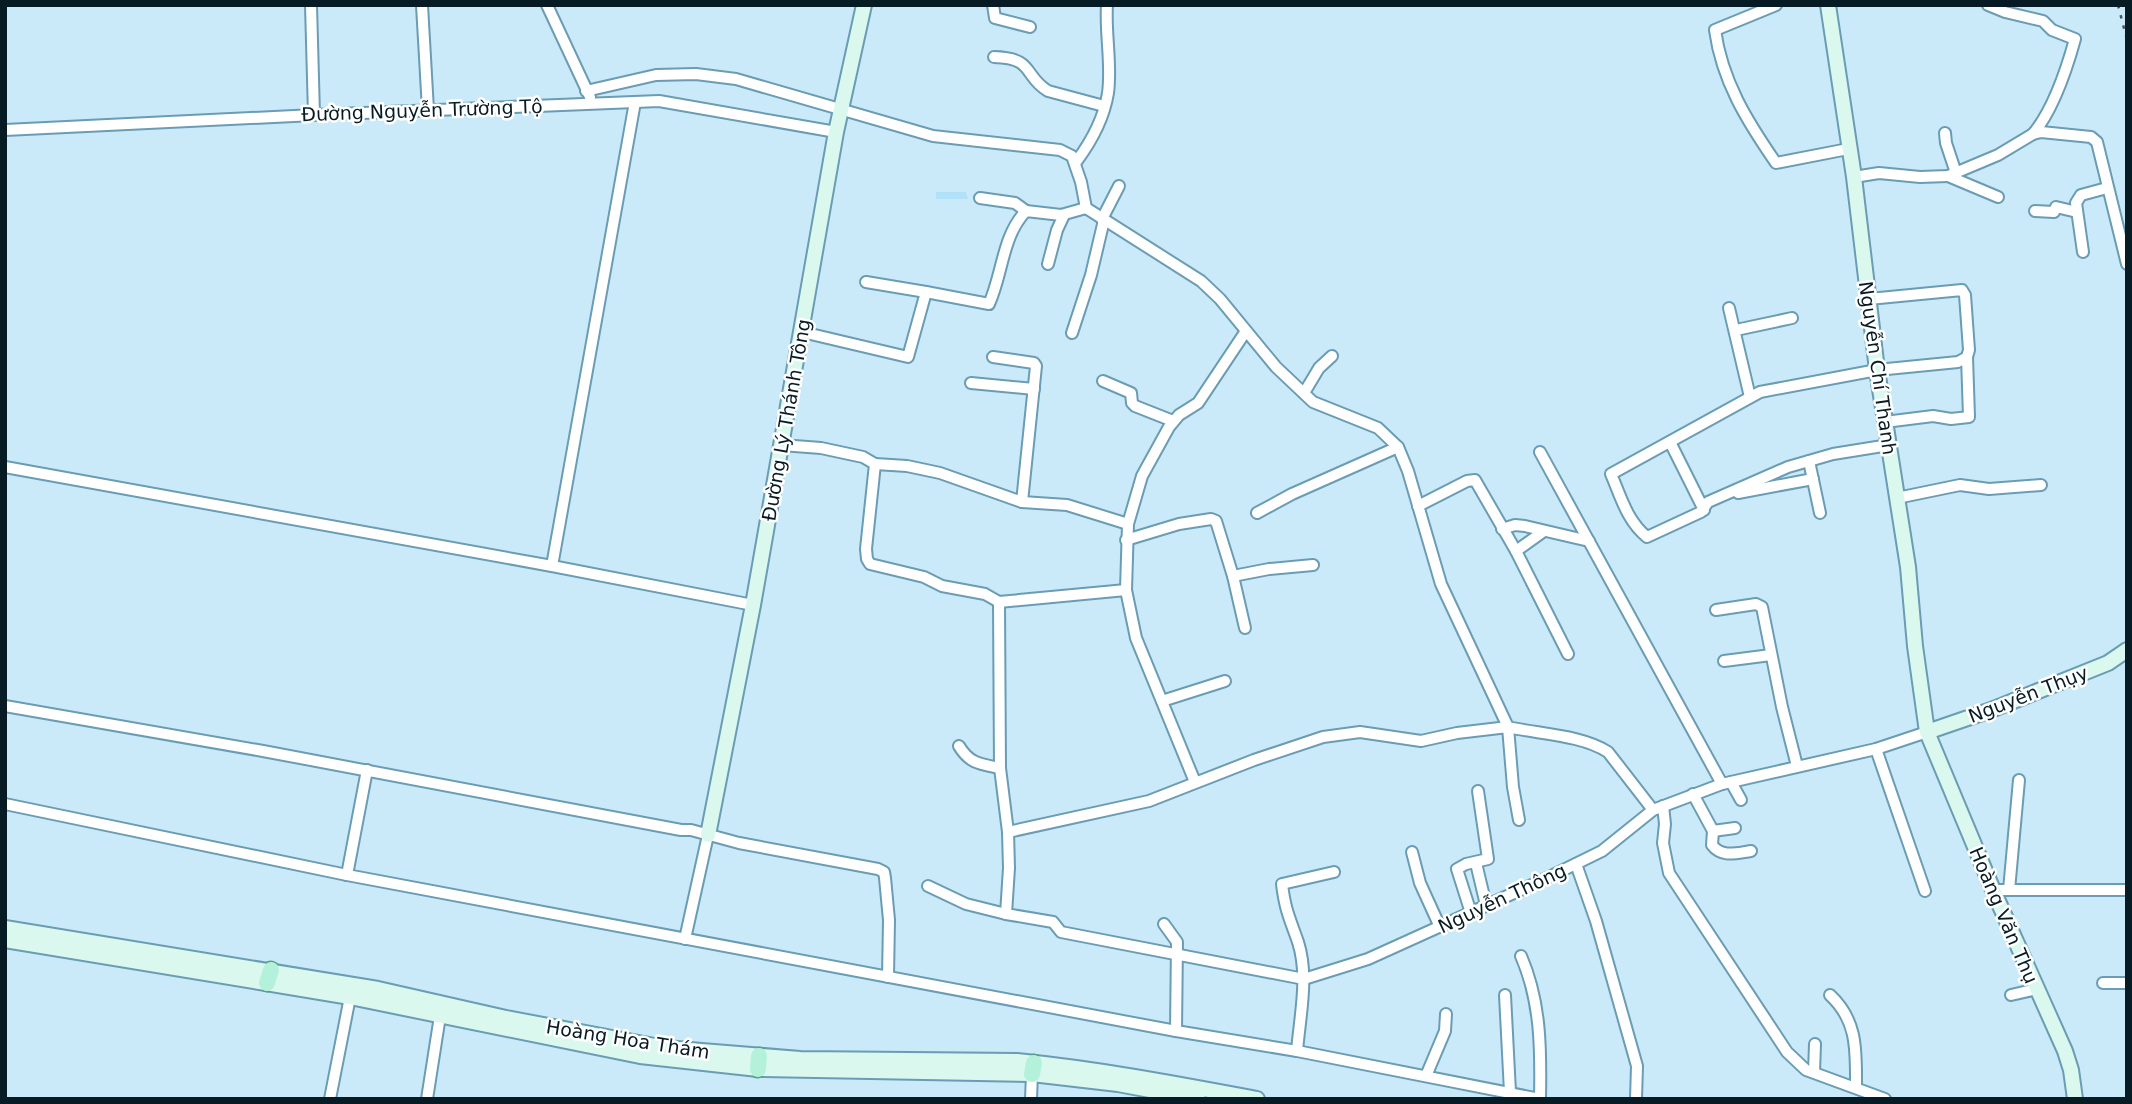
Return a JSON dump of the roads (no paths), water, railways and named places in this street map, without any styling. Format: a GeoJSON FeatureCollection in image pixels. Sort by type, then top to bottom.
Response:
{"type":"FeatureCollection","features":[{"type":"Feature","properties":{"kind":"main road","name":"Đường Lý Thánh Tông"},"geometry":{"type":"LineString","coordinates":[[708,835],[753,606],[836,132],[864,5]]}},
{"type":"Feature","properties":{"kind":"main road","name":"Nguyễn Chí Thanh"},"geometry":{"type":"LineString","coordinates":[[1828,5],[1854,177],[1877,370],[1908,567],[1927,732]]}},
{"type":"Feature","properties":{"kind":"main road","name":"Nguyễn Thụy"},"geometry":{"type":"LineString","coordinates":[[1927,732],[1991,710],[2108,663],[2127,650]]}},
{"type":"Feature","properties":{"kind":"main road","name":"Hoàng Văn Thụ"},"geometry":{"type":"LineString","coordinates":[[1927,732],[1993,890],[2065,1051],[2075,1099]]}},
{"type":"Feature","properties":{"kind":"main road","name":"Hoàng Hoa Thám"},"geometry":{"type":"LineString","coordinates":[[5,928],[269,977],[350,997],[640,1056],[759,1063],[1108,1072],[1257,1099]]}},
{"type":"Feature","properties":{"kind":"main road","name":"Hoàng Hoa Thám"},"geometry":{"type":"LineString","coordinates":[[5,940],[269,977],[378,989],[618,1040],[759,1063]]}},
{"type":"Feature","properties":{"kind":"main road","name":"Hoàng Hoa Thám"},"geometry":{"type":"LineString","coordinates":[[1033,1069],[1198,1099]]}},
{"type":"Feature","properties":{"kind":"street"},"geometry":{"type":"LineString","coordinates":[[311,5],[314,115]]}},
{"type":"Feature","properties":{"kind":"street"},"geometry":{"type":"LineString","coordinates":[[422,5],[428,110]]}},
{"type":"Feature","properties":{"kind":"street"},"geometry":{"type":"LineString","coordinates":[[547,5],[592,103]]}},
{"type":"Feature","properties":{"kind":"street"},"geometry":{"type":"LineString","coordinates":[[993,5],[995,18],[1030,27]]}},
{"type":"Feature","properties":{"kind":"street"},"geometry":{"type":"LineString","coordinates":[[1076,162],[1099,125],[1108,94],[1105,27],[1107,5]]}},
{"type":"Feature","properties":{"kind":"street"},"geometry":{"type":"LineString","coordinates":[[1776,5],[1715,30],[1718,53],[1745,119],[1776,163],[1848,149]]}},
{"type":"Feature","properties":{"kind":"street"},"geometry":{"type":"LineString","coordinates":[[1989,5],[2005,12],[2043,21],[2052,30],[2075,39],[2063,76],[2033,134]]}},
{"type":"Feature","properties":{"kind":"street"},"geometry":{"type":"LineString","coordinates":[[994,57],[1010,58],[1026,65],[1041,87],[1048,91],[1104,106]]}},
{"type":"Feature","properties":{"kind":"street"},"geometry":{"type":"LineString","coordinates":[[586,92],[656,75],[696,74],[736,79],[933,136],[1060,150],[1072,156],[1076,162],[1086,208],[1201,281],[1220,299],[1276,367],[1313,402],[1378,428],[1398,447],[1409,471],[1441,584],[1508,727],[1519,820]]}},
{"type":"Feature","properties":{"kind":"street"},"geometry":{"type":"LineString","coordinates":[[552,566],[635,102]]}},
{"type":"Feature","properties":{"kind":"street","name":"Đường Nguyễn Trường Tộ"},"geometry":{"type":"LineString","coordinates":[[5,131],[314,115],[659,102],[836,132]]}},
{"type":"Feature","properties":{"kind":"street"},"geometry":{"type":"LineString","coordinates":[[1854,177],[1879,173],[1920,177],[1952,175],[1998,155],[2033,134],[2041,132],[2091,137],[2097,142],[2127,264]]}},
{"type":"Feature","properties":{"kind":"street"},"geometry":{"type":"LineString","coordinates":[[1945,133],[1952,175]]}},
{"type":"Feature","properties":{"kind":"street"},"geometry":{"type":"LineString","coordinates":[[1952,175],[1997,197]]}},
{"type":"Feature","properties":{"kind":"street"},"geometry":{"type":"LineString","coordinates":[[1072,333],[1091,275],[1103,220],[1119,186]]}},
{"type":"Feature","properties":{"kind":"street"},"geometry":{"type":"LineString","coordinates":[[2083,252],[2076,203],[2081,195],[2107,188]]}},
{"type":"Feature","properties":{"kind":"street"},"geometry":{"type":"LineString","coordinates":[[980,198],[1015,204],[1026,211],[1064,215],[1086,208]]}},
{"type":"Feature","properties":{"kind":"street"},"geometry":{"type":"LineString","coordinates":[[2035,211],[2054,212],[2056,207],[2077,212]]}},
{"type":"Feature","properties":{"kind":"street"},"geometry":{"type":"LineString","coordinates":[[866,282],[989,304],[1004,251],[1018,220],[1026,211]]}},
{"type":"Feature","properties":{"kind":"street"},"geometry":{"type":"LineString","coordinates":[[1048,264],[1064,215]]}},
{"type":"Feature","properties":{"kind":"street"},"geometry":{"type":"LineString","coordinates":[[1869,299],[1962,290],[1965,295],[1969,350],[1969,417],[1951,419],[1933,416],[1885,422]]}},
{"type":"Feature","properties":{"kind":"street"},"geometry":{"type":"LineString","coordinates":[[802,332],[908,357],[926,292]]}},
{"type":"Feature","properties":{"kind":"street"},"geometry":{"type":"LineString","coordinates":[[1729,308],[1750,397]]}},
{"type":"Feature","properties":{"kind":"street"},"geometry":{"type":"LineString","coordinates":[[1735,330],[1791,318]]}},
{"type":"Feature","properties":{"kind":"street"},"geometry":{"type":"LineString","coordinates":[[1195,782],[1136,638],[1126,590],[1126,540],[1142,476],[1173,421],[1198,403],[1246,331]]}},
{"type":"Feature","properties":{"kind":"street"},"geometry":{"type":"LineString","coordinates":[[1304,393],[1319,368],[1332,356]]}},
{"type":"Feature","properties":{"kind":"street"},"geometry":{"type":"LineString","coordinates":[[993,357],[1034,363],[1036,366],[1022,502]]}},
{"type":"Feature","properties":{"kind":"street"},"geometry":{"type":"LineString","coordinates":[[1889,445],[1833,454],[1788,467],[1708,502],[1704,509],[1647,537],[1635,527],[1611,474],[1760,392],[1877,370],[1958,362],[1967,357]]}},
{"type":"Feature","properties":{"kind":"street"},"geometry":{"type":"LineString","coordinates":[[1103,381],[1131,393],[1135,406],[1173,421]]}},
{"type":"Feature","properties":{"kind":"street"},"geometry":{"type":"LineString","coordinates":[[971,383],[1034,389]]}},
{"type":"Feature","properties":{"kind":"street"},"geometry":{"type":"LineString","coordinates":[[1670,442],[1704,509]]}},
{"type":"Feature","properties":{"kind":"street"},"geometry":{"type":"LineString","coordinates":[[781,445],[821,448],[863,457],[876,464],[906,466],[940,473],[1022,502],[1067,505],[1128,524]]}},
{"type":"Feature","properties":{"kind":"street"},"geometry":{"type":"LineString","coordinates":[[1257,513],[1292,494],[1398,447]]}},
{"type":"Feature","properties":{"kind":"street"},"geometry":{"type":"LineString","coordinates":[[1540,452],[1726,783],[1741,800]]}},
{"type":"Feature","properties":{"kind":"street"},"geometry":{"type":"LineString","coordinates":[[1810,461],[1820,513]]}},
{"type":"Feature","properties":{"kind":"street"},"geometry":{"type":"LineString","coordinates":[[876,464],[866,548],[870,564],[924,577],[942,586],[985,594],[999,602],[1126,590]]}},
{"type":"Feature","properties":{"kind":"street"},"geometry":{"type":"LineString","coordinates":[[5,467],[552,566],[753,606]]}},
{"type":"Feature","properties":{"kind":"street"},"geometry":{"type":"LineString","coordinates":[[1721,496],[1813,479]]}},
{"type":"Feature","properties":{"kind":"street"},"geometry":{"type":"LineString","coordinates":[[1418,506],[1467,481],[1475,480],[1516,551],[1569,654]]}},
{"type":"Feature","properties":{"kind":"street"},"geometry":{"type":"LineString","coordinates":[[1897,498],[1960,485],[1989,489],[2041,485]]}},
{"type":"Feature","properties":{"kind":"street"},"geometry":{"type":"LineString","coordinates":[[1126,540],[1179,524],[1211,519],[1216,522],[1233,576],[1245,628]]}},
{"type":"Feature","properties":{"kind":"street"},"geometry":{"type":"LineString","coordinates":[[1502,529],[1515,525],[1589,541]]}},
{"type":"Feature","properties":{"kind":"street"},"geometry":{"type":"LineString","coordinates":[[1516,551],[1544,531]]}},
{"type":"Feature","properties":{"kind":"street"},"geometry":{"type":"LineString","coordinates":[[1233,576],[1313,565]]}},
{"type":"Feature","properties":{"kind":"street"},"geometry":{"type":"LineString","coordinates":[[999,602],[1000,768],[1008,832],[1009,869],[1006,914]]}},
{"type":"Feature","properties":{"kind":"street"},"geometry":{"type":"LineString","coordinates":[[1716,610],[1756,604],[1762,607],[1797,766]]}},
{"type":"Feature","properties":{"kind":"street"},"geometry":{"type":"LineString","coordinates":[[1724,661],[1771,654]]}},
{"type":"Feature","properties":{"kind":"street"},"geometry":{"type":"LineString","coordinates":[[1162,701],[1225,681]]}},
{"type":"Feature","properties":{"kind":"street"},"geometry":{"type":"LineString","coordinates":[[5,706],[368,770],[708,835],[884,872],[889,920],[888,977]]}},
{"type":"Feature","properties":{"kind":"street"},"geometry":{"type":"LineString","coordinates":[[1008,832],[1149,801],[1323,737],[1345,733],[1360,732],[1421,741],[1457,733],[1508,727],[1601,747],[1658,808],[1665,824],[1663,843],[1669,873],[1787,1052],[1806,1070],[1885,1099]]}},
{"type":"Feature","properties":{"kind":"street","name":"Nguyễn Thông"},"geometry":{"type":"LineString","coordinates":[[928,886],[966,904],[1053,922],[1061,932],[1304,979],[1368,959],[1576,864],[1602,850],[1658,808],[1693,794],[1726,783],[1876,749],[1927,732]]}},
{"type":"Feature","properties":{"kind":"street"},"geometry":{"type":"LineString","coordinates":[[959,746],[974,763],[1000,768]]}},
{"type":"Feature","properties":{"kind":"street"},"geometry":{"type":"LineString","coordinates":[[1876,749],[1925,891]]}},
{"type":"Feature","properties":{"kind":"street"},"geometry":{"type":"LineString","coordinates":[[347,875],[368,770]]}},
{"type":"Feature","properties":{"kind":"street"},"geometry":{"type":"LineString","coordinates":[[2009,890],[2019,780]]}},
{"type":"Feature","properties":{"kind":"street"},"geometry":{"type":"LineString","coordinates":[[1471,913],[1457,869],[1488,859],[1478,791]]}},
{"type":"Feature","properties":{"kind":"street"},"geometry":{"type":"LineString","coordinates":[[1693,794],[1713,831],[1712,845],[1716,851],[1723,854],[1751,851]]}},
{"type":"Feature","properties":{"kind":"street"},"geometry":{"type":"LineString","coordinates":[[5,804],[347,875],[1176,1031],[1297,1051],[1540,1099],[1539,1021],[1527,969],[1521,956]]}},
{"type":"Feature","properties":{"kind":"street"},"geometry":{"type":"LineString","coordinates":[[1713,831],[1735,828]]}},
{"type":"Feature","properties":{"kind":"street"},"geometry":{"type":"LineString","coordinates":[[685,939],[708,835]]}},
{"type":"Feature","properties":{"kind":"street"},"geometry":{"type":"LineString","coordinates":[[1412,852],[1420,883],[1440,927]]}},
{"type":"Feature","properties":{"kind":"street"},"geometry":{"type":"LineString","coordinates":[[1476,863],[1486,905]]}},
{"type":"Feature","properties":{"kind":"street"},"geometry":{"type":"LineString","coordinates":[[1576,864],[1596,921],[1637,1066],[1636,1099]]}},
{"type":"Feature","properties":{"kind":"street"},"geometry":{"type":"LineString","coordinates":[[1297,1051],[1304,979],[1298,942],[1284,907],[1282,884],[1334,872]]}},
{"type":"Feature","properties":{"kind":"street"},"geometry":{"type":"LineString","coordinates":[[1993,890],[2127,890]]}},
{"type":"Feature","properties":{"kind":"street"},"geometry":{"type":"LineString","coordinates":[[1164,924],[1175,937],[1178,956],[1176,1031]]}},
{"type":"Feature","properties":{"kind":"street"},"geometry":{"type":"LineString","coordinates":[[2103,983],[2127,983]]}},
{"type":"Feature","properties":{"kind":"street"},"geometry":{"type":"LineString","coordinates":[[2011,995],[2037,989]]}},
{"type":"Feature","properties":{"kind":"street"},"geometry":{"type":"LineString","coordinates":[[1505,995],[1510,1092]]}},
{"type":"Feature","properties":{"kind":"street"},"geometry":{"type":"LineString","coordinates":[[1830,995],[1843,1006],[1856,1040],[1856,1087]]}},
{"type":"Feature","properties":{"kind":"street"},"geometry":{"type":"LineString","coordinates":[[330,1099],[350,997]]}},
{"type":"Feature","properties":{"kind":"street"},"geometry":{"type":"LineString","coordinates":[[1426,1076],[1445,1031],[1446,1014]]}},
{"type":"Feature","properties":{"kind":"street"},"geometry":{"type":"LineString","coordinates":[[427,1099],[440,1016]]}},
{"type":"Feature","properties":{"kind":"street"},"geometry":{"type":"LineString","coordinates":[[1814,1072],[1815,1044]]}},
{"type":"Feature","properties":{"kind":"street"},"geometry":{"type":"LineString","coordinates":[[1031,1099],[1033,1069]]}},
{"type":"Feature","properties":{"kind":"railway"},"geometry":{"type":"LineString","coordinates":[[2118,5],[2127,40]]}}]}
